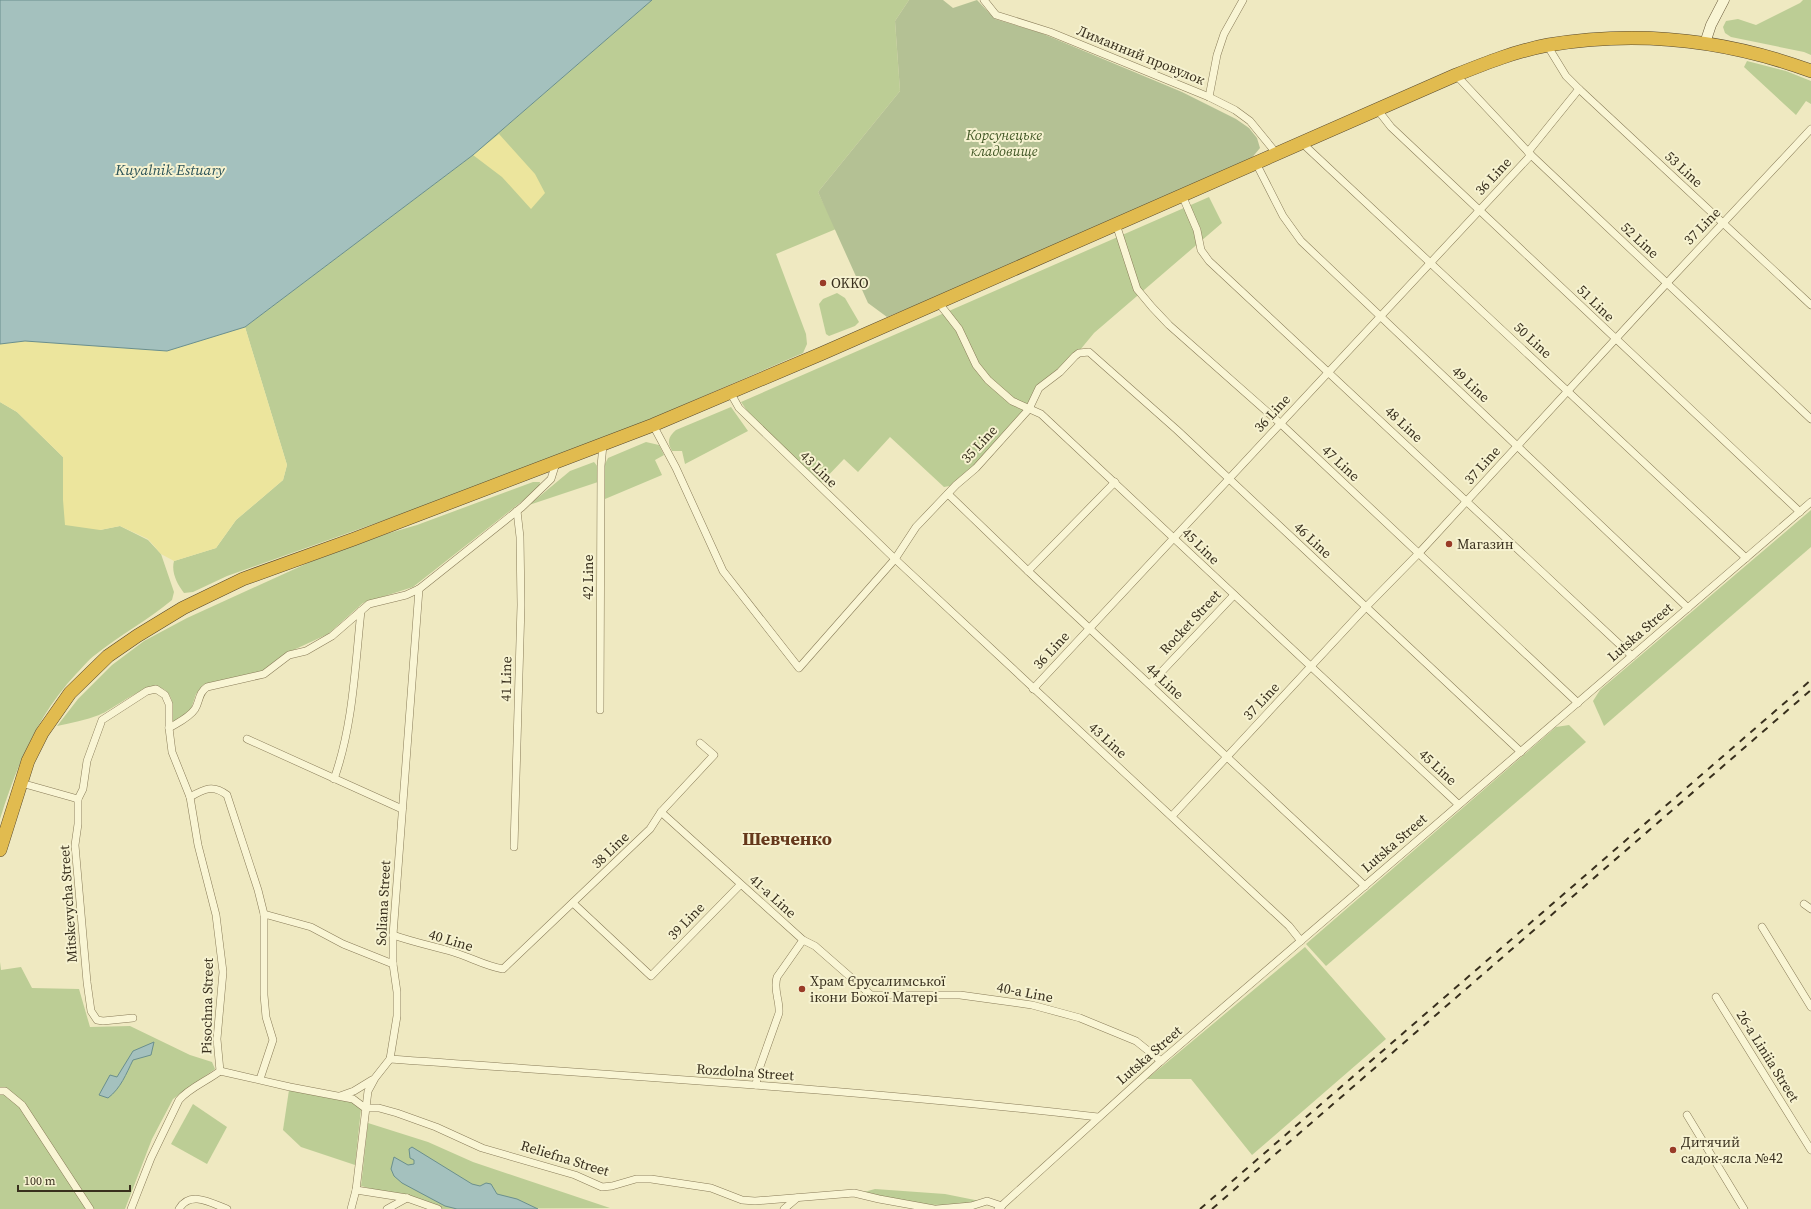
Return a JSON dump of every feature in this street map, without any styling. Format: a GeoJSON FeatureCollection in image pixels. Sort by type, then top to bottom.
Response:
{"type":"FeatureCollection","features":[{"type":"Feature","properties":{"kind":"highway"},"geometry":{"type":"LineString","coordinates":[[0,850],[20,783],[42,733],[70,693],[108,656],[137,636],[183,608],[243,579],[556,463],[653,425],[938,302],[1377,109],[1456,75],[1501,58],[1547,45],[1597,39],[1663,38],[1705,43],[1751,52],[1782,60],[1811,71]]}},
{"type":"Feature","properties":{"kind":"street","name":"Лиманний провулок"},"geometry":{"type":"LineString","coordinates":[[984,0],[996,15],[1050,32],[1209,97],[1235,110],[1250,120],[1277,154]]}},
{"type":"Feature","properties":{"kind":"street"},"geometry":{"type":"LineString","coordinates":[[1209,97],[1217,55],[1224,34],[1242,0]]}},
{"type":"Feature","properties":{"kind":"street"},"geometry":{"type":"LineString","coordinates":[[1705,43],[1711,25],[1724,0]]}},
{"type":"Feature","properties":{"kind":"street","name":"53 Line"},"geometry":{"type":"LineString","coordinates":[[1547,45],[1566,76],[1579,89],[1811,305]]}},
{"type":"Feature","properties":{"kind":"street","name":"52 Line"},"geometry":{"type":"LineString","coordinates":[[1456,75],[1530,153],[1811,419]]}},
{"type":"Feature","properties":{"kind":"street","name":"36 Line"},"geometry":{"type":"LineString","coordinates":[[1033,689],[1228,478],[1431,262],[1530,153],[1579,89]]}},
{"type":"Feature","properties":{"kind":"street","name":"51 Line"},"geometry":{"type":"LineString","coordinates":[[1377,109],[1391,127],[1800,512]]}},
{"type":"Feature","properties":{"kind":"street","name":"37 Line"},"geometry":{"type":"LineString","coordinates":[[1172,816],[1366,607],[1419,553],[1517,445],[1616,340],[1667,282],[1811,130]]}},
{"type":"Feature","properties":{"kind":"street","name":"50 Line"},"geometry":{"type":"LineString","coordinates":[[1302,142],[1746,558]]}},
{"type":"Feature","properties":{"kind":"street","name":"49 Line"},"geometry":{"type":"LineString","coordinates":[[1256,163],[1291,229],[1320,260],[1688,608]]}},
{"type":"Feature","properties":{"kind":"street","name":"48 Line"},"geometry":{"type":"LineString","coordinates":[[1182,195],[1197,230],[1201,250],[1209,261],[1632,656]]}},
{"type":"Feature","properties":{"kind":"street","name":"47 Line"},"geometry":{"type":"LineString","coordinates":[[1116,224],[1137,289],[1169,325],[1280,424],[1578,703]]}},
{"type":"Feature","properties":{"kind":"street","name":"45 Line"},"geometry":{"type":"LineString","coordinates":[[938,302],[959,329],[976,365],[988,380],[1012,401],[1041,414],[1458,804]]}},
{"type":"Feature","properties":{"kind":"street","name":"35 Line"},"geometry":{"type":"LineString","coordinates":[[895,559],[916,528],[948,494],[976,468],[1029,409],[1039,388],[1060,372],[1075,356],[1085,352]]}},
{"type":"Feature","properties":{"kind":"street","name":"46 Line"},"geometry":{"type":"LineString","coordinates":[[1085,352],[1093,355],[1177,430],[1521,752]]}},
{"type":"Feature","properties":{"kind":"street","name":"43 Line"},"geometry":{"type":"LineString","coordinates":[[730,392],[738,408],[757,427],[1033,689],[1172,816],[1289,926],[1301,942]]}},
{"type":"Feature","properties":{"kind":"street"},"geometry":{"type":"LineString","coordinates":[[653,425],[676,468],[723,571],[799,668],[895,559]]}},
{"type":"Feature","properties":{"kind":"street","name":"42 Line"},"geometry":{"type":"LineString","coordinates":[[600,710],[601,466],[603,445]]}},
{"type":"Feature","properties":{"kind":"street"},"geometry":{"type":"LineString","coordinates":[[169,728],[190,715],[196,708],[201,691],[207,687],[264,674],[289,655],[306,651],[332,636],[369,604],[419,589],[517,511],[551,479],[556,463]]}},
{"type":"Feature","properties":{"kind":"street"},"geometry":{"type":"LineString","coordinates":[[1028,571],[1115,482]]}},
{"type":"Feature","properties":{"kind":"street","name":"44 Line"},"geometry":{"type":"LineString","coordinates":[[948,494],[1028,571],[1365,886]]}},
{"type":"Feature","properties":{"kind":"street","name":"Lutska Street"},"geometry":{"type":"LineString","coordinates":[[1000,1207],[1161,1061],[1811,502]]}},
{"type":"Feature","properties":{"kind":"street","name":"41 Line"},"geometry":{"type":"LineString","coordinates":[[514,847],[520,605],[520,537],[517,511]]}},
{"type":"Feature","properties":{"kind":"street","name":"Soliana Street"},"geometry":{"type":"LineString","coordinates":[[390,1059],[397,1016],[397,992],[393,964],[392,935],[419,589]]}},
{"type":"Feature","properties":{"kind":"street","name":"Rocket Street"},"geometry":{"type":"LineString","coordinates":[[1150,684],[1234,595]]}},
{"type":"Feature","properties":{"kind":"street"},"geometry":{"type":"LineString","coordinates":[[334,779],[343,753],[348,722],[361,611]]}},
{"type":"Feature","properties":{"kind":"street","name":"Pisochna Street"},"geometry":{"type":"LineString","coordinates":[[131,1209],[151,1158],[179,1100],[185,1093],[204,1083],[220,1071],[217,1039],[223,972],[220,941],[190,797],[172,752],[168,700],[161,691],[156,689]]}},
{"type":"Feature","properties":{"kind":"street","name":"Mitskevycha Street"},"geometry":{"type":"LineString","coordinates":[[133,1018],[103,1021],[97,1020],[91,1010],[87,982],[75,845],[78,799],[83,789],[87,761],[102,720],[147,691],[156,689]]}},
{"type":"Feature","properties":{"kind":"street"},"geometry":{"type":"LineString","coordinates":[[247,740],[402,808]]}},
{"type":"Feature","properties":{"kind":"street","name":"38 Line"},"geometry":{"type":"LineString","coordinates":[[503,970],[650,830],[661,812],[714,755],[700,743]]}},
{"type":"Feature","properties":{"kind":"street"},"geometry":{"type":"LineString","coordinates":[[20,783],[78,799]]}},
{"type":"Feature","properties":{"kind":"street"},"geometry":{"type":"LineString","coordinates":[[190,797],[208,788],[221,790],[227,795],[258,890],[264,914],[264,995],[266,1017],[273,1040],[260,1079]]}},
{"type":"Feature","properties":{"kind":"street","name":"41-a Line"},"geometry":{"type":"LineString","coordinates":[[661,812],[740,885],[803,940],[815,946],[871,994]]}},
{"type":"Feature","properties":{"kind":"street","name":"39 Line"},"geometry":{"type":"LineString","coordinates":[[573,903],[651,976],[740,885]]}},
{"type":"Feature","properties":{"kind":"street"},"geometry":{"type":"LineString","coordinates":[[1804,904],[1811,909]]}},
{"type":"Feature","properties":{"kind":"street"},"geometry":{"type":"LineString","coordinates":[[264,914],[311,927],[343,944],[393,964]]}},
{"type":"Feature","properties":{"kind":"street"},"geometry":{"type":"LineString","coordinates":[[1762,927],[1811,1007]]}},
{"type":"Feature","properties":{"kind":"street","name":"40 Line"},"geometry":{"type":"LineString","coordinates":[[392,935],[421,945],[454,952],[491,967],[503,970]]}},
{"type":"Feature","properties":{"kind":"street"},"geometry":{"type":"LineString","coordinates":[[756,1086],[758,1072],[779,1013],[780,1004],[775,989],[775,982],[777,976],[803,940]]}},
{"type":"Feature","properties":{"kind":"street","name":"40-a Line"},"geometry":{"type":"LineString","coordinates":[[871,994],[960,995],[1032,1005],[1080,1018],[1136,1040],[1161,1061]]}},
{"type":"Feature","properties":{"kind":"street","name":"26-a Liniia Street"},"geometry":{"type":"LineString","coordinates":[[1716,997],[1811,1150]]}},
{"type":"Feature","properties":{"kind":"street"},"geometry":{"type":"LineString","coordinates":[[351,1209],[356,1190],[368,1091],[374,1078],[390,1059]]}},
{"type":"Feature","properties":{"kind":"street","name":"Rozdolna Street"},"geometry":{"type":"LineString","coordinates":[[390,1059],[990,1104],[1098,1117]]}},
{"type":"Feature","properties":{"kind":"street","name":"Reliefna Street"},"geometry":{"type":"LineString","coordinates":[[220,1071],[290,1087],[353,1099],[365,1108],[379,1108],[397,1113],[436,1127],[482,1148],[575,1175],[602,1187],[612,1186],[636,1179],[651,1178],[711,1188],[742,1200],[755,1201],[797,1198],[823,1194],[854,1193],[879,1200],[934,1209]]}},
{"type":"Feature","properties":{"kind":"street"},"geometry":{"type":"LineString","coordinates":[[340,1096],[354,1091],[374,1078]]}},
{"type":"Feature","properties":{"kind":"street"},"geometry":{"type":"LineString","coordinates":[[0,1091],[5,1091],[22,1105],[90,1209]]}},
{"type":"Feature","properties":{"kind":"street"},"geometry":{"type":"LineString","coordinates":[[1687,1115],[1744,1209]]}},
{"type":"Feature","properties":{"kind":"street"},"geometry":{"type":"LineString","coordinates":[[356,1190],[407,1198],[438,1209]]}},
{"type":"Feature","properties":{"kind":"street"},"geometry":{"type":"LineString","coordinates":[[179,1209],[187,1200],[192,1198],[200,1199],[227,1209]]}},
{"type":"Feature","properties":{"kind":"street"},"geometry":{"type":"LineString","coordinates":[[387,1209],[407,1198]]}},
{"type":"Feature","properties":{"kind":"street"},"geometry":{"type":"LineString","coordinates":[[784,1209],[797,1198]]}},
{"type":"Feature","properties":{"kind":"street"},"geometry":{"type":"LineString","coordinates":[[937,1209],[971,1206],[987,1201],[1000,1207]]}},
{"type":"Feature","properties":{"kind":"green space"},"geometry":{"type":"Polygon","coordinates":[[[652,0],[909,0],[895,21],[900,91],[818,192],[836,229],[776,254],[806,334],[807,344],[803,353],[646,421],[441,500],[227,576],[193,592],[184,593],[175,578],[173,569],[174,561],[216,548],[236,520],[283,480],[287,465],[245,327],[473,155],[652,0]]]}},
{"type":"Feature","properties":{"kind":"green space","name":"Корсунецьке кладовище"},"geometry":{"type":"Polygon","coordinates":[[[909,0],[943,0],[953,8],[977,0],[995,19],[1041,33],[1182,92],[1236,119],[1249,128],[1257,138],[1260,148],[1250,160],[1055,248],[887,317],[868,303],[818,192],[900,91],[895,21],[909,0]]]}},
{"type":"Feature","properties":{"kind":"green space"},"geometry":{"type":"Polygon","coordinates":[[[1803,0],[1811,0],[1811,55],[1804,52],[1731,37],[1725,33],[1723,27],[1726,21],[1738,19],[1756,25],[1800,3],[1803,0]]]}},
{"type":"Feature","properties":{"kind":"green space"},"geometry":{"type":"Polygon","coordinates":[[[1747,61],[1786,71],[1811,81],[1811,104],[1806,101],[1796,115],[1744,67],[1747,61]]]}},
{"type":"Feature","properties":{"kind":"green space"},"geometry":{"type":"Polygon","coordinates":[[[1209,197],[1222,223],[1094,333],[1075,356],[1046,382],[1034,401],[956,485],[944,487],[890,437],[858,472],[844,459],[821,483],[750,415],[741,402],[1209,197]]]}},
{"type":"Feature","properties":{"kind":"green space"},"geometry":{"type":"Polygon","coordinates":[[[837,293],[845,298],[859,322],[855,326],[829,336],[826,334],[819,304],[823,299],[837,293]]]}},
{"type":"Feature","properties":{"kind":"green space"},"geometry":{"type":"Polygon","coordinates":[[[0,402],[17,412],[63,457],[100,530],[120,526],[148,540],[161,554],[174,592],[172,600],[92,657],[62,690],[39,724],[21,760],[0,819],[0,402]]]}},
{"type":"Feature","properties":{"kind":"green space"},"geometry":{"type":"Polygon","coordinates":[[[731,407],[748,431],[685,464],[682,451],[672,451],[669,445],[669,440],[671,435],[676,430],[731,407]]]}},
{"type":"Feature","properties":{"kind":"green space"},"geometry":{"type":"Polygon","coordinates":[[[646,442],[659,445],[664,455],[655,460],[662,475],[605,499],[604,466],[608,458],[646,442]]]}},
{"type":"Feature","properties":{"kind":"green space"},"geometry":{"type":"Polygon","coordinates":[[[594,462],[598,467],[598,482],[529,505],[570,471],[594,462]]]}},
{"type":"Feature","properties":{"kind":"green space"},"geometry":{"type":"Polygon","coordinates":[[[533,482],[540,482],[539,488],[413,587],[363,603],[328,634],[287,653],[262,672],[203,685],[196,694],[190,712],[172,723],[172,701],[166,691],[159,687],[149,688],[138,692],[99,715],[57,726],[78,699],[112,665],[144,641],[187,618],[310,562],[386,534],[417,525],[533,482]]]}},
{"type":"Feature","properties":{"kind":"green space"},"geometry":{"type":"Polygon","coordinates":[[[1811,510],[1811,547],[1604,726],[1593,701],[1600,690],[1811,510]]]}},
{"type":"Feature","properties":{"kind":"green space"},"geometry":{"type":"Polygon","coordinates":[[[1569,725],[1586,742],[1326,966],[1306,944],[1556,727],[1569,725]]]}},
{"type":"Feature","properties":{"kind":"green space"},"geometry":{"type":"Polygon","coordinates":[[[1305,947],[1386,1039],[1252,1155],[1191,1079],[1147,1079],[1305,947]]]}},
{"type":"Feature","properties":{"kind":"green space"},"geometry":{"type":"Polygon","coordinates":[[[0,962],[1,970],[21,967],[32,988],[79,989],[90,1027],[130,1026],[190,1055],[212,1062],[215,1069],[173,1099],[152,1139],[125,1209],[0,1209],[0,962]]]}},
{"type":"Feature","properties":{"kind":"green space"},"geometry":{"type":"Polygon","coordinates":[[[289,1090],[351,1101],[361,1109],[355,1165],[301,1147],[283,1130],[289,1090]]]}},
{"type":"Feature","properties":{"kind":"green space"},"geometry":{"type":"Polygon","coordinates":[[[193,1104],[227,1127],[207,1164],[171,1144],[193,1104]]]}},
{"type":"Feature","properties":{"kind":"green space"},"geometry":{"type":"Polygon","coordinates":[[[368,1123],[428,1142],[473,1162],[610,1208],[438,1209],[407,1198],[361,1186],[368,1123]]]}},
{"type":"Feature","properties":{"kind":"green space"},"geometry":{"type":"Polygon","coordinates":[[[875,1189],[945,1194],[980,1201],[951,1205],[922,1204],[893,1200],[864,1192],[875,1189]]]}},
{"type":"Feature","properties":{"kind":"sand"},"geometry":{"type":"Polygon","coordinates":[[[499,134],[535,174],[545,193],[531,209],[502,177],[473,155],[499,134]]]}},
{"type":"Feature","properties":{"kind":"sand"},"geometry":{"type":"Polygon","coordinates":[[[245,327],[287,465],[283,480],[236,520],[216,548],[174,561],[161,554],[148,539],[120,526],[100,530],[65,525],[63,500],[63,457],[17,412],[0,402],[0,344],[25,341],[167,351],[245,327]]]}},
{"type":"Feature","properties":{"kind":"water","name":"Kuyalnik Estuary"},"geometry":{"type":"Polygon","coordinates":[[[0,0],[652,0],[473,155],[245,327],[167,351],[25,341],[0,344],[0,0]]]}},
{"type":"Feature","properties":{"kind":"water"},"geometry":{"type":"Polygon","coordinates":[[[154,1042],[151,1055],[133,1060],[123,1080],[113,1094],[108,1098],[99,1095],[110,1075],[117,1077],[133,1051],[154,1042]]]}},
{"type":"Feature","properties":{"kind":"water"},"geometry":{"type":"Polygon","coordinates":[[[412,1147],[472,1184],[480,1186],[486,1183],[491,1184],[497,1194],[517,1199],[538,1209],[457,1209],[445,1206],[402,1183],[394,1176],[391,1169],[394,1157],[408,1165],[414,1164],[414,1160],[410,1158],[409,1149],[412,1147]]]}},
{"type":"Feature","properties":{"kind":"railway"},"geometry":{"type":"LineString","coordinates":[[1200,1209],[1811,680]]}},
{"type":"Feature","properties":{"kind":"railway"},"geometry":{"type":"LineString","coordinates":[[1212,1209],[1811,690]]}},
{"type":"Feature","properties":{"kind":"place","name":"OKKO"},"geometry":{"type":"Point","coordinates":[823,283]}},
{"type":"Feature","properties":{"kind":"place","name":"Магазин"},"geometry":{"type":"Point","coordinates":[1449,544]}},
{"type":"Feature","properties":{"kind":"place","name":"Храм Єрусалимської ікони Божої Матері"},"geometry":{"type":"Point","coordinates":[802,989]}},
{"type":"Feature","properties":{"kind":"place","name":"Дитячий садок-ясла №42"},"geometry":{"type":"Point","coordinates":[1673,1150]}},
{"type":"Feature","properties":{"kind":"district","name":"Шевченко"},"geometry":{"type":"Point","coordinates":[787,839]}}]}
